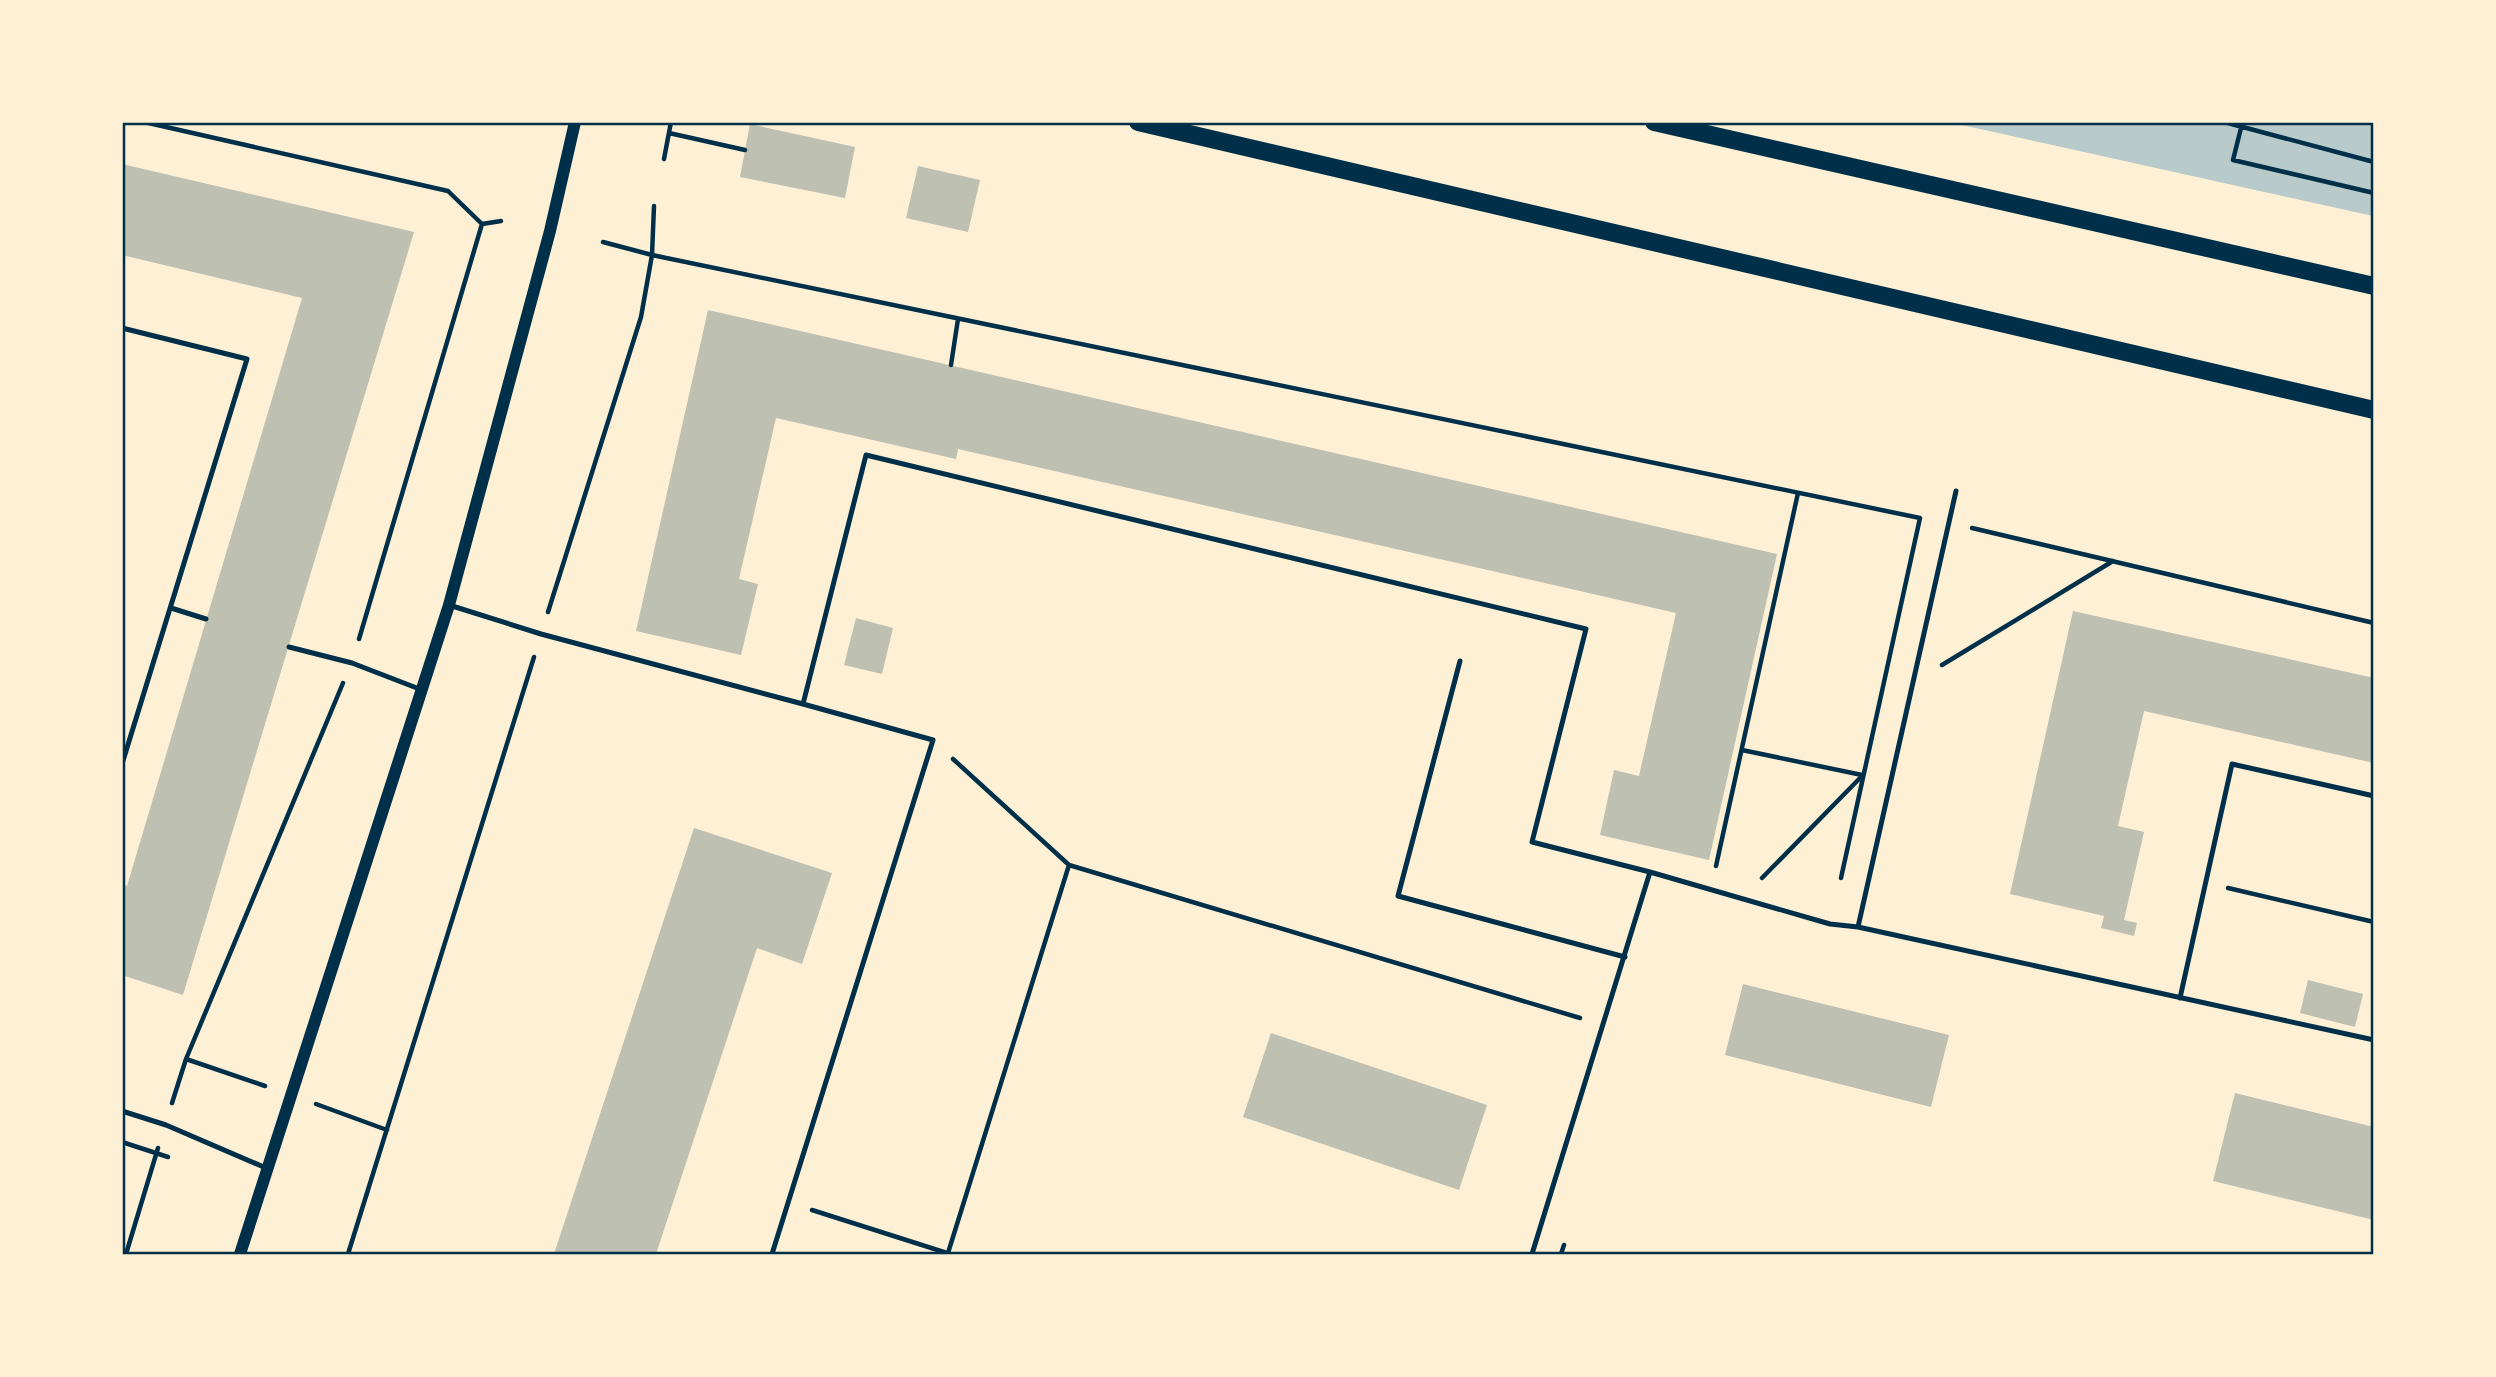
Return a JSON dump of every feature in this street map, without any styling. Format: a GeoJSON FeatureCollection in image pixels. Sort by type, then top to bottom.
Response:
{"type":"FeatureCollection","features":[{"type":"Feature","properties":{"kind":"main road"},"geometry":{"type":"LineString","coordinates":[[1138,122],[2374,410]]}},
{"type":"Feature","properties":{"kind":"main road"},"geometry":{"type":"LineString","coordinates":[[1654,122],[2374,286]]}},
{"type":"Feature","properties":{"kind":"street"},"geometry":{"type":"LineString","coordinates":[[240,1255],[449,605],[547,244],[575,122]]}},
{"type":"Feature","properties":{"kind":"lane"},"geometry":{"type":"LineString","coordinates":[[122,328],[247,359],[122,764]]}},
{"type":"Feature","properties":{"kind":"lane"},"geometry":{"type":"LineString","coordinates":[[803,704],[866,455],[1586,629],[1532,842],[1650,872],[1830,924],[1858,927],[2374,1040]]}},
{"type":"Feature","properties":{"kind":"lane"},"geometry":{"type":"LineString","coordinates":[[1858,927],[1956,491]]}},
{"type":"Feature","properties":{"kind":"lane"},"geometry":{"type":"LineString","coordinates":[[449,605],[541,634],[933,740],[772,1255]]}},
{"type":"Feature","properties":{"kind":"lane"},"geometry":{"type":"LineString","coordinates":[[171,608],[206,620]]}},
{"type":"Feature","properties":{"kind":"lane"},"geometry":{"type":"LineString","coordinates":[[289,647],[352,663],[422,690]]}},
{"type":"Feature","properties":{"kind":"lane"},"geometry":{"type":"LineString","coordinates":[[1460,661],[1398,896],[1625,957]]}},
{"type":"Feature","properties":{"kind":"lane"},"geometry":{"type":"LineString","coordinates":[[2180,998],[2232,764],[2374,796]]}},
{"type":"Feature","properties":{"kind":"lane"},"geometry":{"type":"LineString","coordinates":[[1532,1255],[1650,872]]}},
{"type":"Feature","properties":{"kind":"lane"},"geometry":{"type":"LineString","coordinates":[[122,1111],[166,1125],[268,1169]]}},
{"type":"Feature","properties":{"kind":"path"},"geometry":{"type":"LineString","coordinates":[[144,122],[448,191]]}},
{"type":"Feature","properties":{"kind":"path"},"geometry":{"type":"LineString","coordinates":[[664,159],[671,122]]}},
{"type":"Feature","properties":{"kind":"path"},"geometry":{"type":"LineString","coordinates":[[2224,122],[2374,162]]}},
{"type":"Feature","properties":{"kind":"path"},"geometry":{"type":"LineString","coordinates":[[2241,128],[2233,160],[2374,193]]}},
{"type":"Feature","properties":{"kind":"path"},"geometry":{"type":"LineString","coordinates":[[669,133],[745,150]]}},
{"type":"Feature","properties":{"kind":"path"},"geometry":{"type":"LineString","coordinates":[[348,1255],[641,317],[652,255],[654,206]]}},
{"type":"Feature","properties":{"kind":"path"},"geometry":{"type":"LineString","coordinates":[[482,224],[501,221]]}},
{"type":"Feature","properties":{"kind":"path"},"geometry":{"type":"LineString","coordinates":[[603,242],[652,255],[1920,519],[1949,522],[2374,624]]}},
{"type":"Feature","properties":{"kind":"path"},"geometry":{"type":"LineString","coordinates":[[951,365],[958,318]]}},
{"type":"Feature","properties":{"kind":"path"},"geometry":{"type":"LineString","coordinates":[[1711,890],[1798,493]]}},
{"type":"Feature","properties":{"kind":"path"},"geometry":{"type":"LineString","coordinates":[[1830,924],[1920,519]]}},
{"type":"Feature","properties":{"kind":"path"},"geometry":{"type":"LineString","coordinates":[[1913,683],[2113,561]]}},
{"type":"Feature","properties":{"kind":"path"},"geometry":{"type":"LineString","coordinates":[[933,740],[1069,865],[1604,1025]]}},
{"type":"Feature","properties":{"kind":"path"},"geometry":{"type":"LineString","coordinates":[[1742,750],[1863,776]]}},
{"type":"Feature","properties":{"kind":"path"},"geometry":{"type":"LineString","coordinates":[[1742,898],[1863,776]]}},
{"type":"Feature","properties":{"kind":"path"},"geometry":{"type":"LineString","coordinates":[[788,1202],[947,1254],[1069,865]]}},
{"type":"Feature","properties":{"kind":"path"},"geometry":{"type":"LineString","coordinates":[[2206,883],[2374,922]]}},
{"type":"Feature","properties":{"kind":"path"},"geometry":{"type":"LineString","coordinates":[[126,1255],[166,1125]]}},
{"type":"Feature","properties":{"kind":"path"},"geometry":{"type":"LineString","coordinates":[[122,1142],[168,1157]]}},
{"type":"Feature","properties":{"kind":"path"},"geometry":{"type":"LineString","coordinates":[[1561,1255],[1565,1241]]}},
{"type":"Feature","properties":{"kind":"shaded area"},"geometry":{"type":"Polygon","coordinates":[[[1953,123],[2373,123],[2373,216],[1953,123]]]}},
{"type":"Feature","properties":{"kind":"building"},"geometry":{"type":"Polygon","coordinates":[[[750,124],[855,147],[845,198],[740,177],[750,124]]]}},
{"type":"Feature","properties":{"kind":"building"},"geometry":{"type":"Polygon","coordinates":[[[122,164],[414,232],[183,995],[122,975],[122,884],[127,886],[302,298],[122,255],[122,164]]]}},
{"type":"Feature","properties":{"kind":"building"},"geometry":{"type":"Polygon","coordinates":[[[918,166],[980,180],[968,232],[906,218],[918,166]]]}},
{"type":"Feature","properties":{"kind":"building"},"geometry":{"type":"Polygon","coordinates":[[[708,310],[1777,554],[1709,860],[1600,835],[1614,770],[1639,776],[1676,613],[958,449],[956,459],[776,418],[739,579],[758,584],[741,655],[636,631],[708,310]]]}},
{"type":"Feature","properties":{"kind":"building"},"geometry":{"type":"Polygon","coordinates":[[[2073,611],[2374,678],[2374,763],[2144,711],[2118,826],[2144,832],[2124,920],[2137,923],[2134,936],[2101,928],[2104,916],[2010,894],[2073,611]]]}},
{"type":"Feature","properties":{"kind":"building"},"geometry":{"type":"Polygon","coordinates":[[[856,618],[893,628],[882,674],[844,665],[856,618]]]}},
{"type":"Feature","properties":{"kind":"building"},"geometry":{"type":"Polygon","coordinates":[[[694,828],[832,873],[802,964],[757,948],[656,1254],[554,1254],[694,828]]]}},
{"type":"Feature","properties":{"kind":"building"},"geometry":{"type":"Polygon","coordinates":[[[2308,980],[2363,994],[2355,1027],[2300,1013],[2308,980]]]}},
{"type":"Feature","properties":{"kind":"building"},"geometry":{"type":"Polygon","coordinates":[[[1743,984],[1949,1035],[1931,1107],[1725,1055],[1743,984]]]}},
{"type":"Feature","properties":{"kind":"building"},"geometry":{"type":"Polygon","coordinates":[[[1271,1033],[1487,1105],[1459,1190],[1243,1117],[1271,1033]]]}},
{"type":"Feature","properties":{"kind":"building"},"geometry":{"type":"Polygon","coordinates":[[[2235,1093],[2374,1127],[2374,1220],[2213,1181],[2235,1093]]]}}]}
